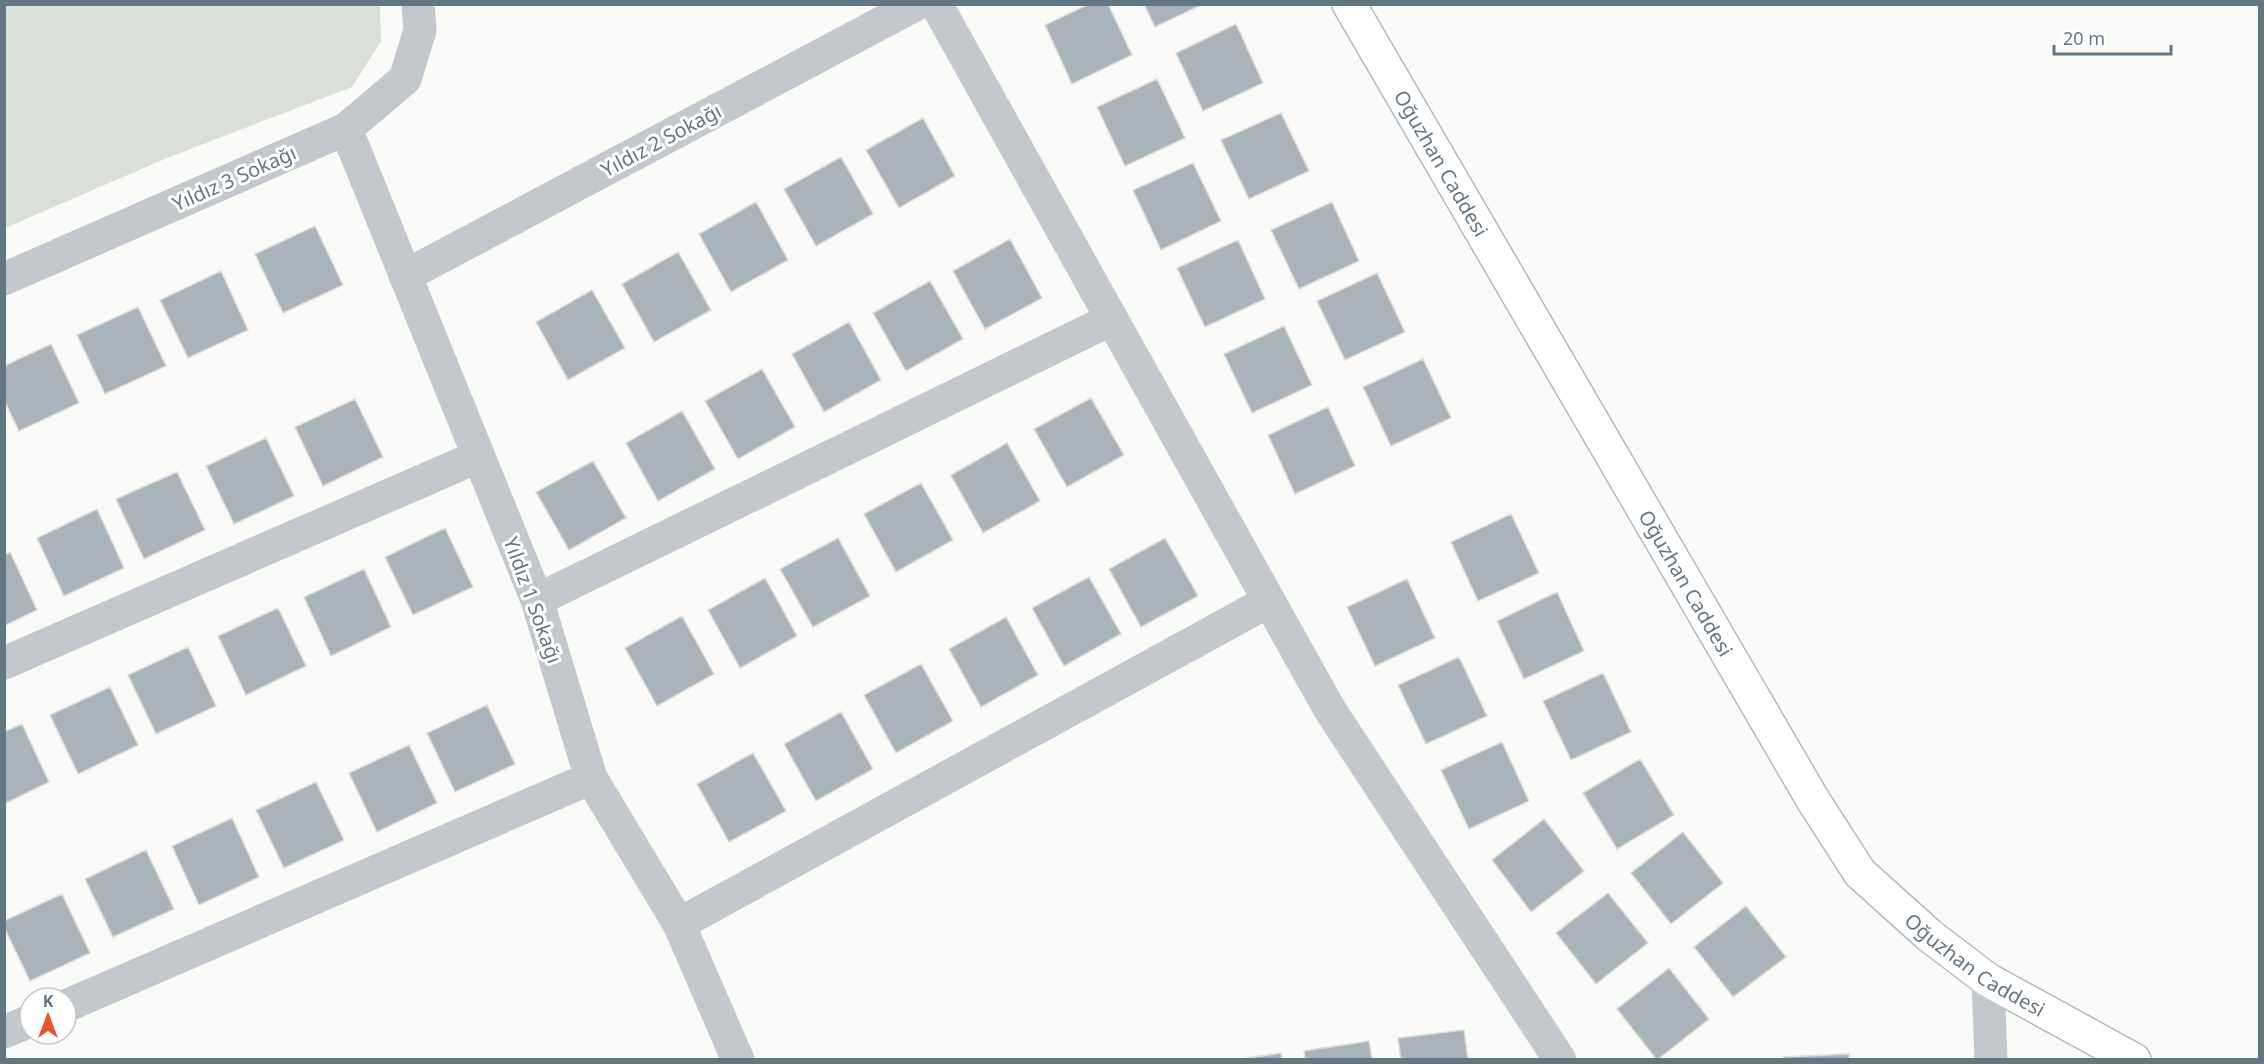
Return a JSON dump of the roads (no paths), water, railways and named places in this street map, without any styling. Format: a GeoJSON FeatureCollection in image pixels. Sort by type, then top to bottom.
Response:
{"type":"FeatureCollection","features":[{"type":"Feature","properties":{"kind":"street","name":"Yıldız 2 Sokağı"},"geometry":{"type":"LineString","coordinates":[[405,276],[918,4]]}},
{"type":"Feature","properties":{"kind":"street"},"geometry":{"type":"LineString","coordinates":[[936,4],[1330,710],[1560,1059]]}},
{"type":"Feature","properties":{"kind":"street","name":"Oğuzhan Caddesi"},"geometry":{"type":"LineString","coordinates":[[1349,4],[1836,836],[1860,873],[1930,936],[1988,980],[2134,1059]]}},
{"type":"Feature","properties":{"kind":"street","name":"Yıldız 3 Sokağı"},"geometry":{"type":"LineString","coordinates":[[4,279],[346,129],[405,79],[419,17]]}},
{"type":"Feature","properties":{"kind":"street","name":"Yıldız 1 Sokağı"},"geometry":{"type":"LineString","coordinates":[[346,129],[477,457],[537,600],[591,778],[679,924],[738,1059]]}},
{"type":"Feature","properties":{"kind":"street"},"geometry":{"type":"LineString","coordinates":[[537,600],[1112,319]]}},
{"type":"Feature","properties":{"kind":"street"},"geometry":{"type":"LineString","coordinates":[[4,663],[477,457]]}},
{"type":"Feature","properties":{"kind":"street"},"geometry":{"type":"LineString","coordinates":[[679,924],[1269,601]]}},
{"type":"Feature","properties":{"kind":"street"},"geometry":{"type":"LineString","coordinates":[[78,1001],[591,778]]}},
{"type":"Feature","properties":{"kind":"street"},"geometry":{"type":"LineString","coordinates":[[1988,980],[1991,1059]]}},
{"type":"Feature","properties":{"kind":"street"},"geometry":{"type":"LineString","coordinates":[[4,1032],[18,1026]]}}]}
